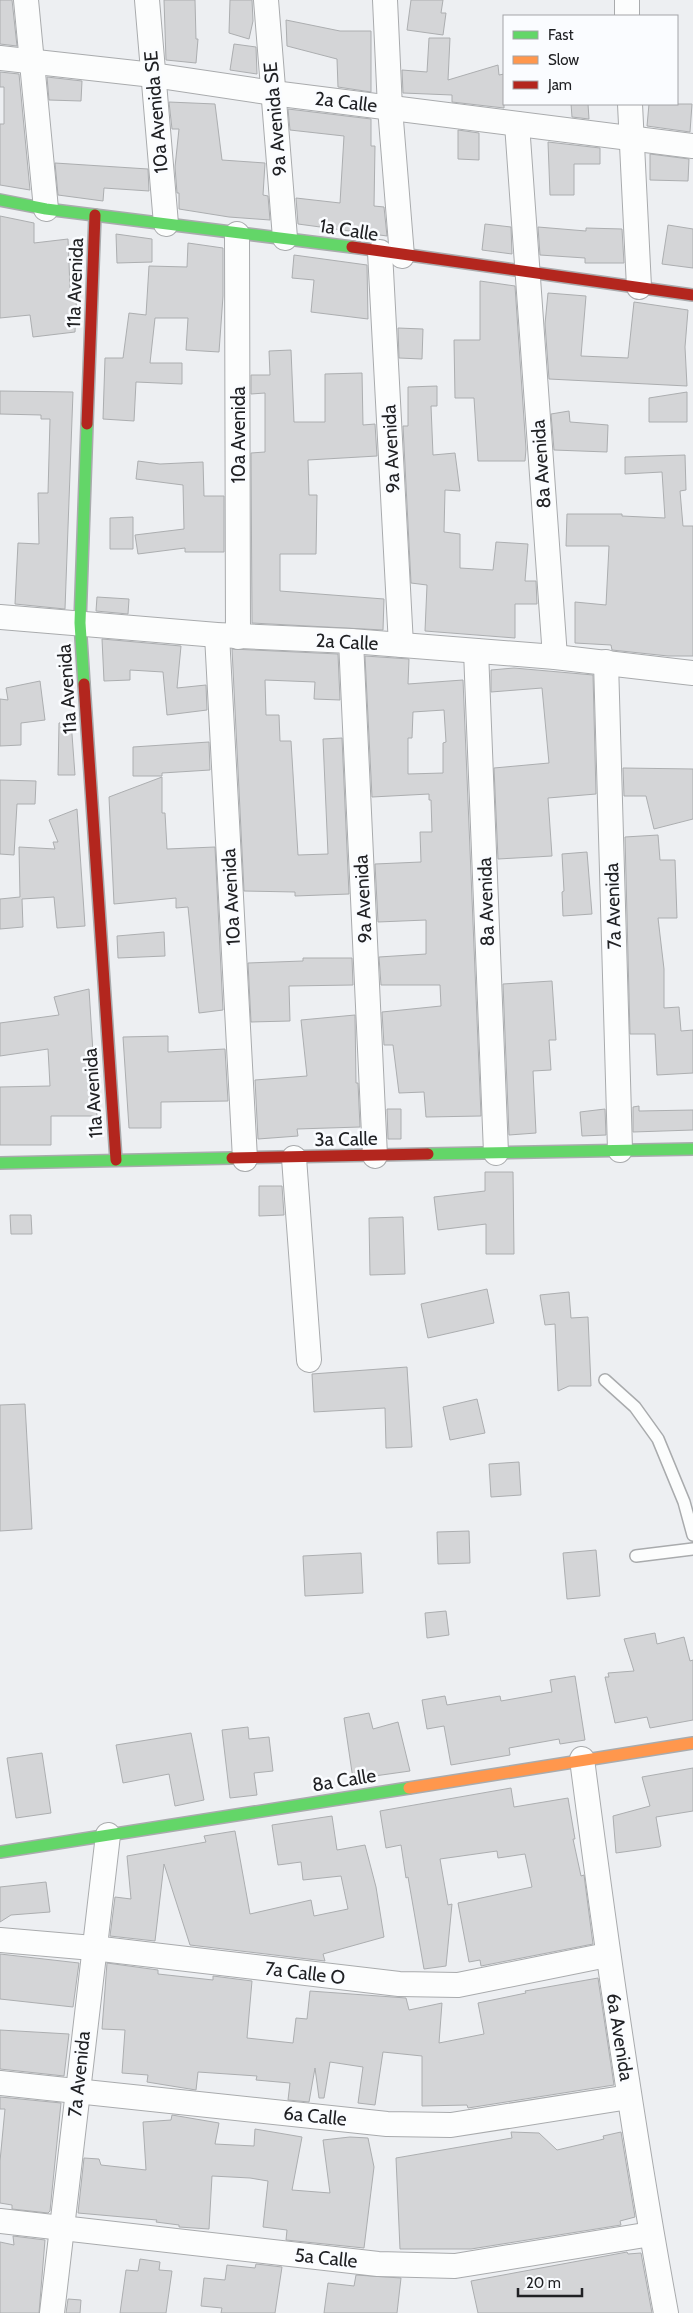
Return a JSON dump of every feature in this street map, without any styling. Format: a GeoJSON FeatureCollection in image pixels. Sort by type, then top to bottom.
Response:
{"type":"FeatureCollection","features":[{"type":"Feature","properties":{"kind":"street"},"geometry":{"type":"LineString","coordinates":[[26,0],[46,209]]}},
{"type":"Feature","properties":{"kind":"street","name":"10a Avenida SE"},"geometry":{"type":"LineString","coordinates":[[147,0],[166,224]]}},
{"type":"Feature","properties":{"kind":"street","name":"9a Avenida SE"},"geometry":{"type":"LineString","coordinates":[[266,0],[285,238]]}},
{"type":"Feature","properties":{"kind":"street","name":"9a Avenida"},"geometry":{"type":"LineString","coordinates":[[385,0],[390,108],[391,254],[401,646]]}},
{"type":"Feature","properties":{"kind":"street"},"geometry":{"type":"LineString","coordinates":[[627,0],[627,15]]}},
{"type":"Feature","properties":{"kind":"street","name":"2a Calle"},"geometry":{"type":"LineString","coordinates":[[0,58],[153,75],[273,94],[693,146]]}},
{"type":"Feature","properties":{"kind":"street"},"geometry":{"type":"LineString","coordinates":[[630,105],[639,287]]}},
{"type":"Feature","properties":{"kind":"street","name":"8a Avenida"},"geometry":{"type":"LineString","coordinates":[[517,124],[555,657]]}},
{"type":"Feature","properties":{"kind":"street","name":"1a Calle"},"geometry":{"type":"LineString","coordinates":[[0,200],[46,209],[237,234],[285,238],[693,295]]}},
{"type":"Feature","properties":{"kind":"street","name":"11a Avenida"},"geometry":{"type":"LineString","coordinates":[[95,215],[80,624],[116,1160]]}},
{"type":"Feature","properties":{"kind":"street","name":"10a Avenida"},"geometry":{"type":"LineString","coordinates":[[237,234],[228,636],[245,1159]]}},
{"type":"Feature","properties":{"kind":"street","name":"2a Calle"},"geometry":{"type":"LineString","coordinates":[[0,617],[228,636],[351,641],[555,657],[693,673]]}},
{"type":"Feature","properties":{"kind":"street","name":"9a Avenida"},"geometry":{"type":"LineString","coordinates":[[351,641],[374,1156]]}},
{"type":"Feature","properties":{"kind":"street","name":"8a Avenida"},"geometry":{"type":"LineString","coordinates":[[476,652],[496,1154]]}},
{"type":"Feature","properties":{"kind":"street","name":"7a Avenida"},"geometry":{"type":"LineString","coordinates":[[606,662],[620,1150]]}},
{"type":"Feature","properties":{"kind":"street","name":"3a Calle"},"geometry":{"type":"LineString","coordinates":[[0,1163],[693,1149]]}},
{"type":"Feature","properties":{"kind":"street"},"geometry":{"type":"LineString","coordinates":[[294,1158],[309,1360]]}},
{"type":"Feature","properties":{"kind":"street","name":"8a Calle"},"geometry":{"type":"LineString","coordinates":[[0,1852],[693,1743]]}},
{"type":"Feature","properties":{"kind":"street","name":"6a Avenida"},"geometry":{"type":"LineString","coordinates":[[582,1759],[607,1954],[651,2234],[666,2313]]}},
{"type":"Feature","properties":{"kind":"street","name":"7a Avenida"},"geometry":{"type":"LineString","coordinates":[[52,2313],[76,2092],[108,1835]]}},
{"type":"Feature","properties":{"kind":"street","name":"7a Calle O"},"geometry":{"type":"LineString","coordinates":[[0,1940],[93,1948],[399,1984],[458,1985],[607,1954]]}},
{"type":"Feature","properties":{"kind":"street","name":"6a Calle"},"geometry":{"type":"LineString","coordinates":[[0,2082],[76,2092],[387,2124],[451,2125],[630,2097]]}},
{"type":"Feature","properties":{"kind":"street","name":"5a Calle"},"geometry":{"type":"LineString","coordinates":[[0,2221],[378,2264],[455,2266],[651,2234]]}},
{"type":"Feature","properties":{"kind":"lane"},"geometry":{"type":"LineString","coordinates":[[605,1380],[635,1407],[658,1439],[684,1502],[693,1535]]}},
{"type":"Feature","properties":{"kind":"lane"},"geometry":{"type":"LineString","coordinates":[[636,1556],[693,1549]]}},
{"type":"Feature","properties":{"kind":"building"},"geometry":{"type":"Polygon","coordinates":[[[0,0],[12,0],[17,46],[0,44],[0,0]]]}},
{"type":"Feature","properties":{"kind":"building"},"geometry":{"type":"Polygon","coordinates":[[[164,0],[195,0],[196,39],[198,39],[196,63],[166,60],[164,0]]]}},
{"type":"Feature","properties":{"kind":"building"},"geometry":{"type":"Polygon","coordinates":[[[230,0],[252,0],[253,21],[249,39],[229,33],[230,0]]]}},
{"type":"Feature","properties":{"kind":"building"},"geometry":{"type":"Polygon","coordinates":[[[411,0],[443,0],[441,13],[446,13],[443,35],[407,30],[411,0]]]}},
{"type":"Feature","properties":{"kind":"building"},"geometry":{"type":"Polygon","coordinates":[[[286,20],[340,31],[371,31],[371,92],[338,87],[337,59],[287,46],[286,20]]]}},
{"type":"Feature","properties":{"kind":"building"},"geometry":{"type":"Polygon","coordinates":[[[429,38],[450,38],[448,80],[498,65],[499,75],[503,74],[504,108],[452,102],[452,95],[403,93],[402,70],[427,72],[429,38]]]}},
{"type":"Feature","properties":{"kind":"building"},"geometry":{"type":"Polygon","coordinates":[[[234,44],[256,47],[257,74],[230,70],[234,44]]]}},
{"type":"Feature","properties":{"kind":"building"},"geometry":{"type":"Polygon","coordinates":[[[0,72],[19,74],[30,190],[0,185],[0,124],[4,124],[4,87],[0,87],[0,72]]]}},
{"type":"Feature","properties":{"kind":"building"},"geometry":{"type":"Polygon","coordinates":[[[47,77],[82,81],[81,101],[49,100],[47,77]]]}},
{"type":"Feature","properties":{"kind":"building"},"geometry":{"type":"Polygon","coordinates":[[[169,102],[215,104],[222,160],[265,163],[263,195],[268,196],[270,220],[229,217],[179,209],[179,193],[177,193],[175,167],[179,129],[172,129],[169,102]]]}},
{"type":"Feature","properties":{"kind":"building"},"geometry":{"type":"Polygon","coordinates":[[[692,104],[690,132],[647,126],[649,105],[692,104]]]}},
{"type":"Feature","properties":{"kind":"building"},"geometry":{"type":"Polygon","coordinates":[[[571,105],[588,105],[589,119],[572,117],[571,105]]]}},
{"type":"Feature","properties":{"kind":"building"},"geometry":{"type":"Polygon","coordinates":[[[288,109],[371,119],[371,146],[375,146],[374,206],[384,207],[387,236],[298,224],[296,198],[340,203],[344,136],[290,130],[288,109]]]}},
{"type":"Feature","properties":{"kind":"building"},"geometry":{"type":"Polygon","coordinates":[[[458,130],[479,133],[479,160],[458,159],[458,130]]]}},
{"type":"Feature","properties":{"kind":"building"},"geometry":{"type":"Polygon","coordinates":[[[548,142],[600,148],[600,164],[574,164],[574,195],[550,195],[548,142]]]}},
{"type":"Feature","properties":{"kind":"building"},"geometry":{"type":"Polygon","coordinates":[[[650,154],[689,159],[688,181],[650,180],[650,154]]]}},
{"type":"Feature","properties":{"kind":"building"},"geometry":{"type":"Polygon","coordinates":[[[55,163],[148,169],[149,191],[104,188],[103,201],[58,195],[55,163]]]}},
{"type":"Feature","properties":{"kind":"building"},"geometry":{"type":"Polygon","coordinates":[[[0,216],[34,223],[34,243],[68,239],[70,288],[77,288],[75,332],[33,337],[30,315],[0,318],[0,216]]]}},
{"type":"Feature","properties":{"kind":"building"},"geometry":{"type":"Polygon","coordinates":[[[485,224],[511,227],[512,254],[482,250],[485,224]]]}},
{"type":"Feature","properties":{"kind":"building"},"geometry":{"type":"Polygon","coordinates":[[[668,225],[693,229],[693,268],[662,264],[668,225]]]}},
{"type":"Feature","properties":{"kind":"building"},"geometry":{"type":"Polygon","coordinates":[[[538,227],[586,231],[586,228],[622,229],[624,263],[585,263],[585,258],[540,255],[538,227]]]}},
{"type":"Feature","properties":{"kind":"building"},"geometry":{"type":"Polygon","coordinates":[[[116,234],[152,239],[152,262],[117,263],[116,234]]]}},
{"type":"Feature","properties":{"kind":"building"},"geometry":{"type":"Polygon","coordinates":[[[188,243],[223,248],[223,296],[219,352],[186,350],[188,318],[155,318],[150,363],[182,363],[182,384],[136,382],[134,421],[103,419],[105,358],[123,358],[129,313],[146,315],[149,266],[187,267],[188,243]]]}},
{"type":"Feature","properties":{"kind":"building"},"geometry":{"type":"Polygon","coordinates":[[[294,255],[367,265],[368,319],[311,312],[314,280],[292,278],[294,255]]]}},
{"type":"Feature","properties":{"kind":"building"},"geometry":{"type":"Polygon","coordinates":[[[480,281],[515,286],[526,449],[525,461],[478,461],[474,398],[455,398],[454,340],[480,340],[480,281]]]}},
{"type":"Feature","properties":{"kind":"building"},"geometry":{"type":"Polygon","coordinates":[[[548,293],[586,296],[581,356],[628,358],[634,302],[688,310],[685,347],[687,386],[549,379],[545,324],[548,293]]]}},
{"type":"Feature","properties":{"kind":"building"},"geometry":{"type":"Polygon","coordinates":[[[398,328],[423,329],[422,359],[399,358],[398,328]]]}},
{"type":"Feature","properties":{"kind":"building"},"geometry":{"type":"Polygon","coordinates":[[[291,350],[294,422],[325,422],[325,374],[362,373],[363,425],[375,424],[377,456],[308,460],[309,495],[317,495],[316,554],[280,554],[280,591],[384,599],[383,630],[252,623],[251,453],[265,452],[265,393],[251,394],[251,375],[270,375],[269,351],[291,350]]]}},
{"type":"Feature","properties":{"kind":"building"},"geometry":{"type":"Polygon","coordinates":[[[437,386],[437,406],[431,406],[433,455],[455,453],[460,491],[445,490],[444,532],[460,534],[460,568],[493,570],[496,542],[528,544],[525,581],[536,581],[537,604],[515,604],[515,638],[425,631],[427,585],[411,583],[403,426],[408,426],[408,387],[437,386]]]}},
{"type":"Feature","properties":{"kind":"building"},"geometry":{"type":"Polygon","coordinates":[[[0,391],[73,392],[65,609],[15,604],[18,543],[39,544],[38,493],[48,493],[50,419],[41,419],[41,415],[0,414],[0,391]]]}},
{"type":"Feature","properties":{"kind":"building"},"geometry":{"type":"Polygon","coordinates":[[[687,392],[687,422],[649,422],[649,398],[687,392]]]}},
{"type":"Feature","properties":{"kind":"building"},"geometry":{"type":"Polygon","coordinates":[[[569,411],[570,422],[608,425],[607,452],[554,450],[551,414],[569,411]]]}},
{"type":"Feature","properties":{"kind":"building"},"geometry":{"type":"Polygon","coordinates":[[[685,455],[686,490],[680,491],[683,526],[693,526],[693,656],[668,656],[612,650],[611,645],[575,643],[575,602],[606,605],[609,546],[566,546],[567,514],[622,514],[622,516],[665,518],[662,472],[625,474],[625,457],[685,455]]]}},
{"type":"Feature","properties":{"kind":"building"},"geometry":{"type":"Polygon","coordinates":[[[138,461],[160,464],[203,462],[204,496],[224,496],[224,552],[185,552],[185,548],[138,554],[135,535],[184,529],[183,485],[136,479],[138,461]]]}},
{"type":"Feature","properties":{"kind":"building"},"geometry":{"type":"Polygon","coordinates":[[[133,517],[133,549],[110,549],[110,518],[133,517]]]}},
{"type":"Feature","properties":{"kind":"building"},"geometry":{"type":"Polygon","coordinates":[[[97,597],[129,599],[128,614],[96,611],[97,597]]]}},
{"type":"Feature","properties":{"kind":"building"},"geometry":{"type":"Polygon","coordinates":[[[102,639],[181,646],[177,688],[206,685],[207,710],[167,715],[163,672],[130,670],[130,680],[104,681],[102,639]]]}},
{"type":"Feature","properties":{"kind":"building"},"geometry":{"type":"Polygon","coordinates":[[[232,649],[338,654],[340,700],[314,699],[315,682],[265,680],[266,715],[279,715],[280,741],[291,741],[298,855],[328,854],[323,739],[342,738],[349,894],[295,896],[295,892],[244,891],[232,649]]]}},
{"type":"Feature","properties":{"kind":"building"},"geometry":{"type":"Polygon","coordinates":[[[365,656],[409,659],[408,684],[463,680],[481,1116],[426,1117],[424,1092],[399,1093],[393,1045],[384,1045],[382,1012],[441,1006],[440,985],[381,985],[379,957],[426,954],[426,920],[378,922],[375,864],[421,862],[420,832],[432,832],[431,800],[429,800],[429,794],[372,797],[365,656]],[[444,710],[413,712],[412,738],[408,738],[408,774],[443,773],[443,743],[446,742],[444,710]]]}},
{"type":"Feature","properties":{"kind":"building"},"geometry":{"type":"Polygon","coordinates":[[[514,668],[593,675],[596,794],[548,798],[552,856],[498,859],[494,768],[549,763],[542,688],[491,692],[491,670],[514,668]]]}},
{"type":"Feature","properties":{"kind":"building"},"geometry":{"type":"Polygon","coordinates":[[[40,681],[45,720],[21,723],[21,745],[0,746],[0,699],[8,700],[6,688],[40,681]]]}},
{"type":"Feature","properties":{"kind":"building"},"geometry":{"type":"Polygon","coordinates":[[[71,721],[75,775],[58,775],[59,723],[71,721]]]}},
{"type":"Feature","properties":{"kind":"building"},"geometry":{"type":"Polygon","coordinates":[[[209,742],[210,770],[162,773],[162,776],[133,776],[133,747],[209,742]]]}},
{"type":"Feature","properties":{"kind":"building"},"geometry":{"type":"Polygon","coordinates":[[[623,768],[693,769],[693,819],[654,829],[646,796],[624,796],[623,768]]]}},
{"type":"Feature","properties":{"kind":"building"},"geometry":{"type":"Polygon","coordinates":[[[162,777],[162,813],[165,813],[167,849],[215,847],[223,1010],[199,1013],[188,907],[176,908],[176,898],[114,904],[109,797],[162,777]]]}},
{"type":"Feature","properties":{"kind":"building"},"geometry":{"type":"Polygon","coordinates":[[[0,780],[36,781],[35,804],[17,804],[14,855],[0,854],[0,780]]]}},
{"type":"Feature","properties":{"kind":"building"},"geometry":{"type":"Polygon","coordinates":[[[77,809],[85,926],[57,928],[54,897],[22,899],[23,927],[0,929],[0,899],[20,897],[19,847],[55,849],[53,842],[58,842],[49,820],[77,809]]]}},
{"type":"Feature","properties":{"kind":"building"},"geometry":{"type":"Polygon","coordinates":[[[658,835],[660,860],[675,860],[677,918],[658,918],[664,969],[664,1008],[679,1007],[681,1031],[693,1030],[693,1073],[657,1075],[655,1034],[630,1034],[625,837],[658,835]]]}},
{"type":"Feature","properties":{"kind":"building"},"geometry":{"type":"Polygon","coordinates":[[[587,852],[592,914],[563,916],[562,854],[587,852]]]}},
{"type":"Feature","properties":{"kind":"building"},"geometry":{"type":"Polygon","coordinates":[[[164,932],[165,956],[118,958],[117,936],[164,932]]]}},
{"type":"Feature","properties":{"kind":"building"},"geometry":{"type":"Polygon","coordinates":[[[303,958],[352,958],[353,985],[289,986],[290,1021],[251,1022],[248,963],[303,961],[303,958]]]}},
{"type":"Feature","properties":{"kind":"building"},"geometry":{"type":"Polygon","coordinates":[[[552,981],[556,1040],[549,1040],[551,1070],[533,1071],[536,1133],[509,1135],[503,984],[552,981]]]}},
{"type":"Feature","properties":{"kind":"building"},"geometry":{"type":"Polygon","coordinates":[[[89,989],[97,1116],[51,1116],[51,1145],[0,1145],[0,1087],[50,1086],[48,1049],[0,1056],[0,1023],[59,1015],[54,997],[89,989]]]}},
{"type":"Feature","properties":{"kind":"building"},"geometry":{"type":"Polygon","coordinates":[[[355,1015],[356,1083],[358,1083],[360,1127],[297,1129],[298,1136],[258,1139],[255,1080],[307,1076],[301,1020],[355,1015]]]}},
{"type":"Feature","properties":{"kind":"building"},"geometry":{"type":"Polygon","coordinates":[[[168,1036],[168,1052],[225,1049],[228,1101],[161,1102],[161,1128],[129,1128],[123,1037],[168,1036]]]}},
{"type":"Feature","properties":{"kind":"building"},"geometry":{"type":"Polygon","coordinates":[[[639,1106],[639,1111],[693,1110],[693,1130],[633,1132],[633,1107],[639,1106]]]}},
{"type":"Feature","properties":{"kind":"building"},"geometry":{"type":"Polygon","coordinates":[[[387,1109],[401,1109],[401,1139],[388,1139],[387,1109]]]}},
{"type":"Feature","properties":{"kind":"building"},"geometry":{"type":"Polygon","coordinates":[[[605,1109],[606,1135],[582,1136],[580,1112],[605,1109]]]}},
{"type":"Feature","properties":{"kind":"building"},"geometry":{"type":"Polygon","coordinates":[[[485,1172],[513,1172],[514,1254],[486,1254],[486,1224],[438,1230],[434,1197],[485,1191],[485,1172]]]}},
{"type":"Feature","properties":{"kind":"building"},"geometry":{"type":"Polygon","coordinates":[[[259,1186],[282,1186],[284,1215],[259,1216],[259,1186]]]}},
{"type":"Feature","properties":{"kind":"building"},"geometry":{"type":"Polygon","coordinates":[[[10,1215],[31,1215],[32,1234],[11,1234],[10,1215]]]}},
{"type":"Feature","properties":{"kind":"building"},"geometry":{"type":"Polygon","coordinates":[[[403,1217],[405,1274],[370,1275],[369,1218],[403,1217]]]}},
{"type":"Feature","properties":{"kind":"building"},"geometry":{"type":"Polygon","coordinates":[[[487,1289],[494,1323],[428,1338],[421,1304],[487,1289]]]}},
{"type":"Feature","properties":{"kind":"building"},"geometry":{"type":"Polygon","coordinates":[[[569,1292],[571,1318],[588,1317],[591,1386],[569,1386],[558,1391],[555,1324],[545,1325],[540,1295],[569,1292]]]}},
{"type":"Feature","properties":{"kind":"building"},"geometry":{"type":"Polygon","coordinates":[[[407,1367],[412,1447],[386,1448],[385,1408],[314,1412],[312,1374],[407,1367]]]}},
{"type":"Feature","properties":{"kind":"building"},"geometry":{"type":"Polygon","coordinates":[[[477,1399],[485,1433],[450,1440],[443,1407],[477,1399]]]}},
{"type":"Feature","properties":{"kind":"building"},"geometry":{"type":"Polygon","coordinates":[[[25,1404],[32,1529],[0,1531],[0,1405],[25,1404]]]}},
{"type":"Feature","properties":{"kind":"building"},"geometry":{"type":"Polygon","coordinates":[[[519,1462],[521,1495],[491,1497],[489,1464],[519,1462]]]}},
{"type":"Feature","properties":{"kind":"building"},"geometry":{"type":"Polygon","coordinates":[[[469,1531],[470,1563],[438,1564],[437,1532],[469,1531]]]}},
{"type":"Feature","properties":{"kind":"building"},"geometry":{"type":"Polygon","coordinates":[[[596,1550],[600,1596],[567,1599],[563,1553],[596,1550]]]}},
{"type":"Feature","properties":{"kind":"building"},"geometry":{"type":"Polygon","coordinates":[[[361,1553],[363,1593],[305,1596],[303,1556],[361,1553]]]}},
{"type":"Feature","properties":{"kind":"building"},"geometry":{"type":"Polygon","coordinates":[[[446,1611],[449,1635],[427,1638],[425,1613],[446,1611]]]}},
{"type":"Feature","properties":{"kind":"building"},"geometry":{"type":"Polygon","coordinates":[[[655,1633],[657,1644],[684,1637],[690,1661],[693,1660],[693,1720],[650,1728],[647,1717],[615,1723],[605,1677],[609,1677],[608,1673],[634,1671],[624,1639],[655,1633]]]}},
{"type":"Feature","properties":{"kind":"building"},"geometry":{"type":"Polygon","coordinates":[[[575,1676],[585,1740],[560,1744],[559,1739],[509,1748],[510,1755],[451,1765],[444,1726],[427,1729],[422,1700],[445,1696],[447,1705],[500,1696],[501,1701],[552,1692],[550,1680],[575,1676]]]}},
{"type":"Feature","properties":{"kind":"building"},"geometry":{"type":"Polygon","coordinates":[[[369,1713],[373,1729],[398,1722],[410,1771],[353,1779],[344,1718],[369,1713]]]}},
{"type":"Feature","properties":{"kind":"building"},"geometry":{"type":"Polygon","coordinates":[[[248,1727],[249,1739],[269,1737],[273,1771],[254,1773],[257,1795],[230,1798],[222,1730],[248,1727]]]}},
{"type":"Feature","properties":{"kind":"building"},"geometry":{"type":"Polygon","coordinates":[[[191,1733],[204,1800],[175,1806],[169,1774],[123,1783],[116,1745],[191,1733]]]}},
{"type":"Feature","properties":{"kind":"building"},"geometry":{"type":"Polygon","coordinates":[[[42,1753],[51,1813],[16,1818],[7,1758],[42,1753]]]}},
{"type":"Feature","properties":{"kind":"building"},"geometry":{"type":"Polygon","coordinates":[[[693,1768],[693,1811],[656,1817],[661,1846],[616,1853],[613,1816],[650,1806],[642,1777],[693,1768]]]}},
{"type":"Feature","properties":{"kind":"building"},"geometry":{"type":"Polygon","coordinates":[[[511,1788],[514,1807],[568,1798],[575,1839],[573,1839],[581,1876],[584,1875],[593,1944],[481,1966],[480,1960],[469,1962],[458,1903],[532,1887],[525,1854],[498,1858],[497,1851],[440,1859],[448,1905],[452,1904],[446,1966],[424,1969],[401,1845],[386,1848],[380,1811],[511,1788]]]}},
{"type":"Feature","properties":{"kind":"building"},"geometry":{"type":"Polygon","coordinates":[[[332,1816],[337,1850],[365,1845],[376,1887],[384,1937],[323,1954],[325,1961],[190,1945],[164,1864],[155,1941],[110,1936],[115,1897],[131,1899],[127,1856],[206,1842],[204,1836],[235,1831],[250,1914],[311,1900],[314,1916],[348,1909],[341,1876],[303,1880],[301,1862],[278,1865],[272,1825],[332,1816]]]}},
{"type":"Feature","properties":{"kind":"building"},"geometry":{"type":"Polygon","coordinates":[[[46,1882],[50,1912],[11,1915],[0,1922],[0,1887],[46,1882]]]}},
{"type":"Feature","properties":{"kind":"building"},"geometry":{"type":"Polygon","coordinates":[[[0,1954],[79,1963],[73,2007],[0,1999],[0,1954]]]}},
{"type":"Feature","properties":{"kind":"building"},"geometry":{"type":"Polygon","coordinates":[[[107,1963],[158,1970],[158,1974],[213,1980],[213,1976],[252,1981],[247,2038],[293,2043],[296,2018],[307,2019],[310,1991],[406,1998],[409,2010],[442,2003],[439,2043],[484,2034],[478,2003],[526,1993],[525,1991],[598,1978],[614,2085],[468,2108],[467,2105],[422,2106],[422,2056],[383,2052],[375,2105],[358,2103],[363,2067],[330,2062],[324,2098],[319,2098],[315,2068],[309,2102],[288,2100],[290,2083],[256,2080],[257,2076],[198,2072],[196,2090],[147,2082],[148,2075],[122,2073],[125,2030],[102,2029],[107,1963]]]}},
{"type":"Feature","properties":{"kind":"building"},"geometry":{"type":"Polygon","coordinates":[[[0,2030],[69,2034],[64,2076],[0,2069],[0,2030]]]}},
{"type":"Feature","properties":{"kind":"building"},"geometry":{"type":"Polygon","coordinates":[[[0,2097],[61,2103],[50,2211],[48,2213],[12,2209],[12,2205],[0,2203],[0,2161],[5,2109],[0,2109],[0,2097]]]}},
{"type":"Feature","properties":{"kind":"building"},"geometry":{"type":"Polygon","coordinates":[[[172,2115],[219,2123],[215,2144],[254,2146],[255,2129],[302,2137],[292,2190],[330,2193],[323,2140],[350,2137],[368,2138],[374,2167],[364,2248],[286,2240],[287,2230],[263,2227],[268,2181],[250,2178],[212,2176],[209,2229],[179,2227],[179,2225],[156,2222],[157,2220],[78,2213],[84,2158],[99,2159],[101,2165],[146,2170],[143,2122],[171,2120],[172,2115]]]}},
{"type":"Feature","properties":{"kind":"building"},"geometry":{"type":"Polygon","coordinates":[[[511,2132],[539,2133],[557,2150],[604,2139],[603,2136],[621,2132],[635,2217],[620,2221],[621,2225],[471,2249],[400,2249],[396,2158],[512,2138],[511,2132]]]}},
{"type":"Feature","properties":{"kind":"building"},"geometry":{"type":"Polygon","coordinates":[[[13,2236],[45,2240],[39,2313],[0,2313],[0,2242],[14,2245],[13,2236]]]}},
{"type":"Feature","properties":{"kind":"building"},"geometry":{"type":"Polygon","coordinates":[[[627,2252],[628,2254],[641,2253],[652,2313],[478,2313],[471,2281],[627,2252]]]}},
{"type":"Feature","properties":{"kind":"building"},"geometry":{"type":"Polygon","coordinates":[[[140,2259],[160,2262],[159,2270],[172,2271],[166,2313],[120,2313],[126,2270],[138,2271],[140,2259]]]}},
{"type":"Feature","properties":{"kind":"building"},"geometry":{"type":"Polygon","coordinates":[[[256,2264],[282,2267],[275,2313],[221,2313],[222,2308],[201,2306],[204,2278],[225,2280],[227,2265],[255,2268],[256,2264]]]}},
{"type":"Feature","properties":{"kind":"building"},"geometry":{"type":"Polygon","coordinates":[[[356,2275],[401,2278],[397,2313],[324,2313],[328,2283],[354,2286],[356,2275]]]}},
{"type":"Feature","properties":{"kind":"building"},"geometry":{"type":"Polygon","coordinates":[[[68,2299],[81,2300],[80,2313],[66,2313],[68,2299]]]}},
{"type":"Feature","properties":{"kind":"traffic: fast"},"geometry":{"type":"LineString","coordinates":[[0,200],[46,209],[352,247]]}},
{"type":"Feature","properties":{"kind":"traffic: fast"},"geometry":{"type":"LineString","coordinates":[[84,684],[80,623],[87,424]]}},
{"type":"Feature","properties":{"kind":"traffic: fast"},"geometry":{"type":"LineString","coordinates":[[428,1154],[693,1149]]}},
{"type":"Feature","properties":{"kind":"traffic: fast"},"geometry":{"type":"LineString","coordinates":[[0,1163],[232,1158]]}},
{"type":"Feature","properties":{"kind":"traffic: fast"},"geometry":{"type":"LineString","coordinates":[[0,1852],[409,1788]]}},
{"type":"Feature","properties":{"kind":"traffic: slow"},"geometry":{"type":"LineString","coordinates":[[409,1788],[693,1743]]}},
{"type":"Feature","properties":{"kind":"traffic: jam"},"geometry":{"type":"LineString","coordinates":[[87,424],[95,215]]}},
{"type":"Feature","properties":{"kind":"traffic: jam"},"geometry":{"type":"LineString","coordinates":[[352,247],[693,295]]}},
{"type":"Feature","properties":{"kind":"traffic: jam"},"geometry":{"type":"LineString","coordinates":[[84,684],[116,1160]]}},
{"type":"Feature","properties":{"kind":"traffic: jam"},"geometry":{"type":"LineString","coordinates":[[232,1158],[428,1154]]}}]}
